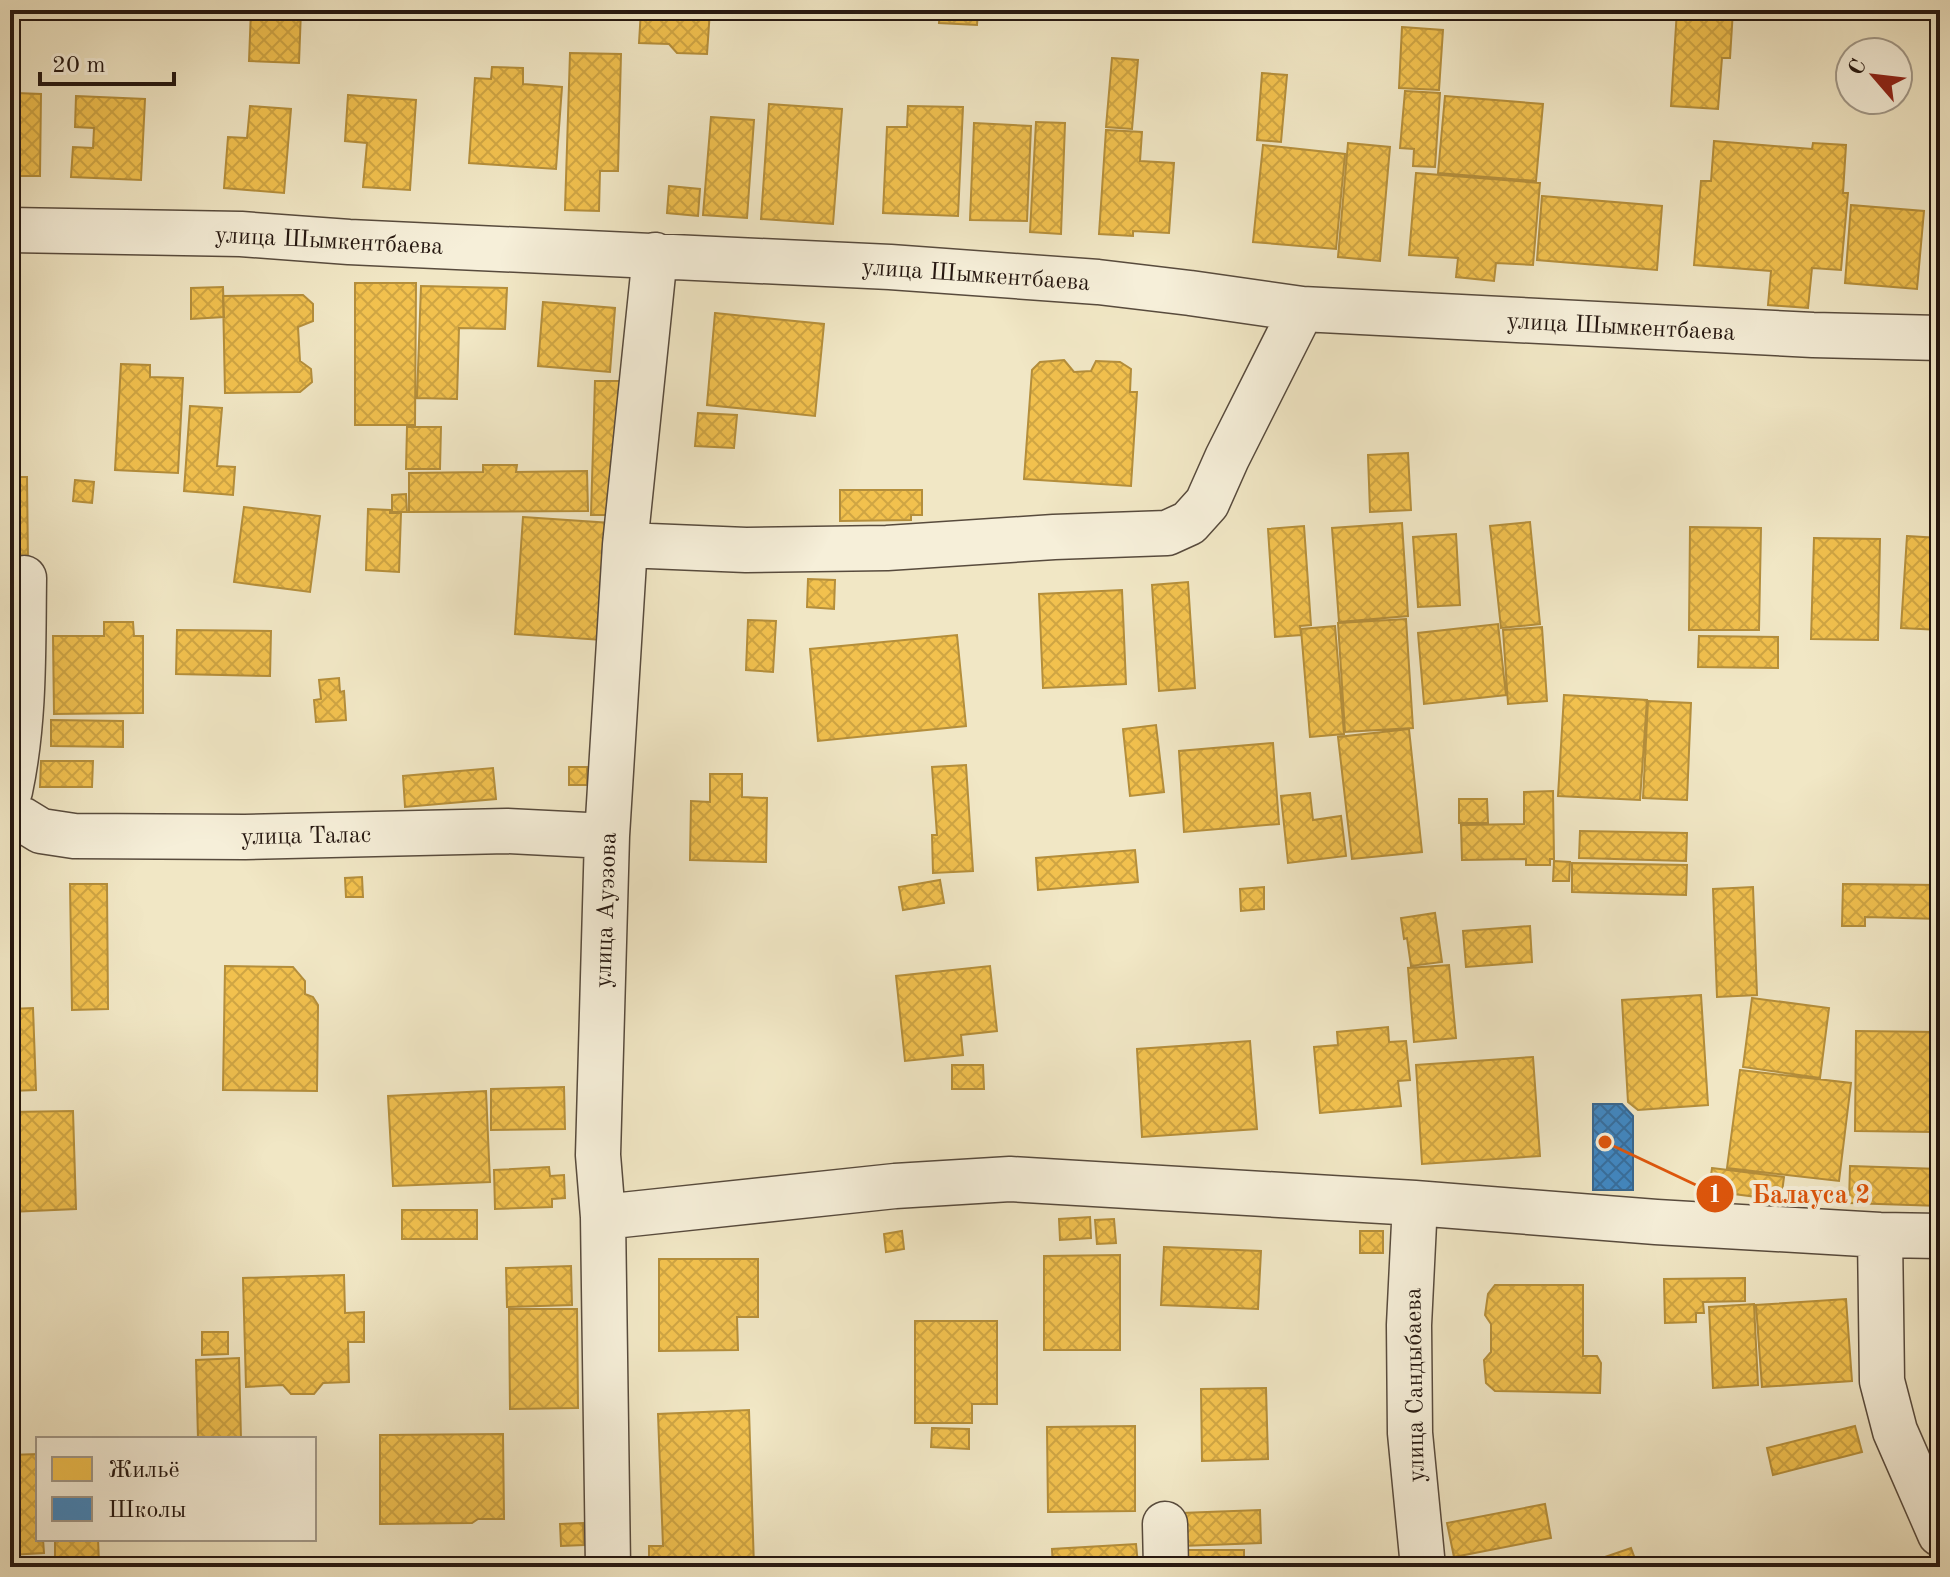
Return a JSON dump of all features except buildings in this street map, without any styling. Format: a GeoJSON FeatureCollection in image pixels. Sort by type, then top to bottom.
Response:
{"type":"FeatureCollection","features":[{"type":"Feature","properties":{"kind":"street","name":"улица Шымкентбаева"},"geometry":{"type":"LineString","coordinates":[[10,230],[241,234],[349,242],[890,267],[1098,282],[1302,309],[1813,335],[1940,338]]}},
{"type":"Feature","properties":{"kind":"street","name":"улица Ауэзова"},"geometry":{"type":"LineString","coordinates":[[608,1567],[603,1217],[598,1155],[607,836],[625,545],[655,255]]}},
{"type":"Feature","properties":{"kind":"street"},"geometry":{"type":"LineString","coordinates":[[625,545],[746,550],[887,548],[1167,533],[1189,523],[1207,503],[1302,309]]}},
{"type":"Feature","properties":{"kind":"street"},"geometry":{"type":"LineString","coordinates":[[10,791],[22,691],[24,578]]}},
{"type":"Feature","properties":{"kind":"street","name":"улица Талас"},"geometry":{"type":"LineString","coordinates":[[10,815],[41,831],[74,836],[245,837],[507,831],[607,836]]}},
{"type":"Feature","properties":{"kind":"street"},"geometry":{"type":"LineString","coordinates":[[603,1217],[895,1186],[1010,1179],[1415,1203],[1656,1222],[1940,1236]]}},
{"type":"Feature","properties":{"kind":"street","name":"улица Сандыбаева"},"geometry":{"type":"LineString","coordinates":[[1415,1203],[1409,1325],[1410,1433],[1423,1567]]}},
{"type":"Feature","properties":{"kind":"street"},"geometry":{"type":"LineString","coordinates":[[1880,1235],[1882,1381],[1895,1431],[1940,1534]]}},
{"type":"Feature","properties":{"kind":"street"},"geometry":{"type":"LineString","coordinates":[[1165,1524],[1166,1567]]}},
{"type":"Feature","properties":{"kind":"place","name":"Балауса 2"},"geometry":{"type":"Point","coordinates":[1605,1142]}}]}
